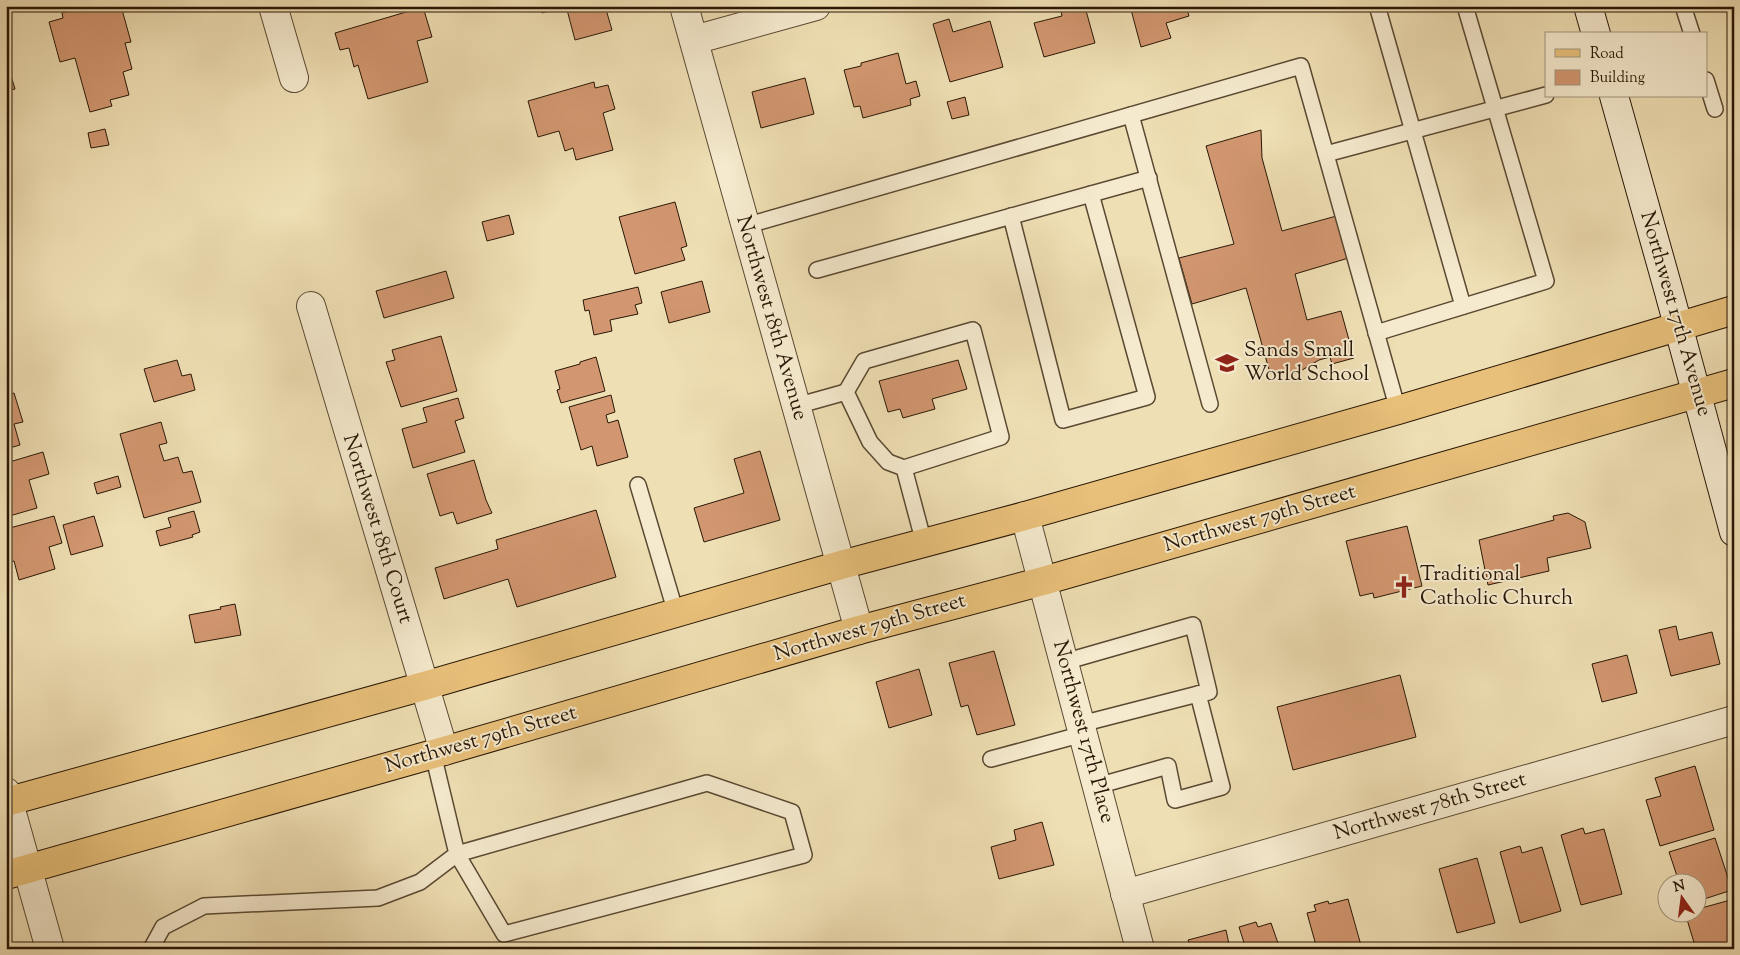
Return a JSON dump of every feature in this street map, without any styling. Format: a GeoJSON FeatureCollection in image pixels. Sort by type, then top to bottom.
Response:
{"type":"FeatureCollection","features":[{"type":"Feature","properties":{"kind":"main road"},"geometry":{"type":"LineString","coordinates":[[7,799],[424,686],[841,566],[1025,516],[1398,410],[1734,310]]}},
{"type":"Feature","properties":{"kind":"main road","name":"Northwest 79th Street"},"geometry":{"type":"LineString","coordinates":[[17,872],[438,753],[859,630],[1042,581],[1734,383]]}},
{"type":"Feature","properties":{"kind":"street"},"geometry":{"type":"LineString","coordinates":[[273,6],[294,78]]}},
{"type":"Feature","properties":{"kind":"street","name":"Northwest 18th Avenue"},"geometry":{"type":"LineString","coordinates":[[684,6],[859,630]]}},
{"type":"Feature","properties":{"kind":"street"},"geometry":{"type":"LineString","coordinates":[[694,40],[816,6]]}},
{"type":"Feature","properties":{"kind":"street"},"geometry":{"type":"LineString","coordinates":[[1588,6],[1595,32]]}},
{"type":"Feature","properties":{"kind":"street","name":"Northwest 17th Avenue"},"geometry":{"type":"LineString","coordinates":[[1615,98],[1732,514]]}},
{"type":"Feature","properties":{"kind":"street","name":"Northwest 18th Court"},"geometry":{"type":"LineString","coordinates":[[311,306],[424,686],[438,753]]}},
{"type":"Feature","properties":{"kind":"street","name":"Northwest 17th Place"},"geometry":{"type":"LineString","coordinates":[[1025,516],[1140,949]]}},
{"type":"Feature","properties":{"kind":"street","name":"Northwest 78th Street"},"geometry":{"type":"LineString","coordinates":[[1125,894],[1734,720]]}},
{"type":"Feature","properties":{"kind":"street"},"geometry":{"type":"LineString","coordinates":[[7,799],[17,872],[50,949]]}},
{"type":"Feature","properties":{"kind":"lane"},"geometry":{"type":"LineString","coordinates":[[1376,333],[1546,281],[1465,6]]}},
{"type":"Feature","properties":{"kind":"lane"},"geometry":{"type":"LineString","coordinates":[[1683,6],[1691,32]]}},
{"type":"Feature","properties":{"kind":"lane"},"geometry":{"type":"LineString","coordinates":[[1378,9],[1463,306]]}},
{"type":"Feature","properties":{"kind":"lane"},"geometry":{"type":"LineString","coordinates":[[745,226],[1301,66],[1398,410]]}},
{"type":"Feature","properties":{"kind":"lane"},"geometry":{"type":"LineString","coordinates":[[1708,86],[1715,109]]}},
{"type":"Feature","properties":{"kind":"lane"},"geometry":{"type":"LineString","coordinates":[[1326,154],[1545,95]]}},
{"type":"Feature","properties":{"kind":"lane"},"geometry":{"type":"LineString","coordinates":[[1132,115],[1210,404]]}},
{"type":"Feature","properties":{"kind":"lane"},"geometry":{"type":"LineString","coordinates":[[817,270],[1148,178]]}},
{"type":"Feature","properties":{"kind":"lane"},"geometry":{"type":"LineString","coordinates":[[1011,216],[1063,420],[1147,397],[1090,194]]}},
{"type":"Feature","properties":{"kind":"lane"},"geometry":{"type":"LineString","coordinates":[[796,406],[846,392],[864,361],[973,330],[1001,437],[904,468],[888,462],[870,442],[846,392]]}},
{"type":"Feature","properties":{"kind":"lane"},"geometry":{"type":"LineString","coordinates":[[904,468],[924,543]]}},
{"type":"Feature","properties":{"kind":"lane"},"geometry":{"type":"LineString","coordinates":[[638,485],[676,613]]}},
{"type":"Feature","properties":{"kind":"lane"},"geometry":{"type":"LineString","coordinates":[[991,759],[1082,729],[1209,692],[1193,625],[1064,662]]}},
{"type":"Feature","properties":{"kind":"lane"},"geometry":{"type":"LineString","coordinates":[[1097,786],[1168,766],[1175,800],[1222,786],[1198,694]]}},
{"type":"Feature","properties":{"kind":"lane"},"geometry":{"type":"LineString","coordinates":[[151,949],[163,927],[204,906],[378,898],[420,882],[457,854],[707,784],[792,812],[804,855],[504,934],[457,854],[438,753]]}},
{"type":"Feature","properties":{"kind":"building"},"geometry":{"type":"Polygon","coordinates":[[[84,6],[121,6],[131,42],[125,43],[132,69],[123,72],[129,95],[110,100],[112,106],[90,112],[75,58],[60,62],[49,22],[63,18],[62,13],[84,6]]]}},
{"type":"Feature","properties":{"kind":"building"},"geometry":{"type":"Polygon","coordinates":[[[540,6],[565,6],[542,13],[540,6]]]}},
{"type":"Feature","properties":{"kind":"building"},"geometry":{"type":"Polygon","coordinates":[[[566,6],[605,6],[612,30],[575,40],[566,6]]]}},
{"type":"Feature","properties":{"kind":"building"},"geometry":{"type":"Polygon","coordinates":[[[1071,6],[1072,10],[1085,7],[1095,43],[1044,57],[1034,23],[1062,16],[1060,7],[1071,6]]]}},
{"type":"Feature","properties":{"kind":"building"},"geometry":{"type":"Polygon","coordinates":[[[1130,6],[1186,6],[1189,16],[1166,23],[1171,38],[1141,47],[1130,6]]]}},
{"type":"Feature","properties":{"kind":"building"},"geometry":{"type":"Polygon","coordinates":[[[423,7],[432,37],[417,41],[428,82],[368,99],[358,65],[354,67],[349,48],[340,50],[335,33],[423,7]]]}},
{"type":"Feature","properties":{"kind":"building"},"geometry":{"type":"Polygon","coordinates":[[[949,19],[953,32],[990,21],[1003,67],[950,82],[933,24],[949,19]]]}},
{"type":"Feature","properties":{"kind":"building"},"geometry":{"type":"Polygon","coordinates":[[[898,53],[906,84],[916,81],[920,96],[910,99],[911,105],[863,118],[860,106],[854,107],[844,70],[861,66],[861,63],[898,53]]]}},
{"type":"Feature","properties":{"kind":"building"},"geometry":{"type":"Polygon","coordinates":[[[6,59],[15,89],[6,91],[6,59]]]}},
{"type":"Feature","properties":{"kind":"building"},"geometry":{"type":"Polygon","coordinates":[[[805,78],[814,114],[761,128],[752,92],[805,78]]]}},
{"type":"Feature","properties":{"kind":"building"},"geometry":{"type":"Polygon","coordinates":[[[594,82],[595,88],[608,85],[615,109],[603,113],[613,150],[576,160],[573,148],[565,151],[559,131],[538,137],[528,101],[594,82]]]}},
{"type":"Feature","properties":{"kind":"building"},"geometry":{"type":"Polygon","coordinates":[[[965,97],[969,115],[952,119],[947,102],[965,97]]]}},
{"type":"Feature","properties":{"kind":"building"},"geometry":{"type":"Polygon","coordinates":[[[105,129],[109,145],[91,148],[88,133],[105,129]]]}},
{"type":"Feature","properties":{"kind":"building"},"geometry":{"type":"Polygon","coordinates":[[[1261,130],[1262,158],[1282,231],[1340,215],[1352,257],[1295,274],[1307,320],[1341,311],[1354,358],[1332,364],[1330,357],[1319,360],[1297,373],[1270,373],[1246,288],[1192,304],[1179,258],[1234,244],[1206,146],[1261,130]]]}},
{"type":"Feature","properties":{"kind":"building"},"geometry":{"type":"Polygon","coordinates":[[[675,202],[687,246],[681,248],[685,260],[635,274],[619,217],[675,202]]]}},
{"type":"Feature","properties":{"kind":"building"},"geometry":{"type":"Polygon","coordinates":[[[509,215],[514,234],[487,241],[482,222],[509,215]]]}},
{"type":"Feature","properties":{"kind":"building"},"geometry":{"type":"Polygon","coordinates":[[[446,271],[454,298],[384,318],[376,291],[446,271]]]}},
{"type":"Feature","properties":{"kind":"building"},"geometry":{"type":"Polygon","coordinates":[[[702,281],[710,312],[669,323],[661,292],[702,281]]]}},
{"type":"Feature","properties":{"kind":"building"},"geometry":{"type":"Polygon","coordinates":[[[638,287],[642,303],[635,305],[638,314],[610,320],[612,331],[594,335],[589,310],[585,311],[583,300],[638,287]]]}},
{"type":"Feature","properties":{"kind":"building"},"geometry":{"type":"Polygon","coordinates":[[[441,336],[457,391],[401,407],[386,362],[395,360],[392,350],[441,336]]]}},
{"type":"Feature","properties":{"kind":"building"},"geometry":{"type":"Polygon","coordinates":[[[596,357],[605,391],[561,403],[557,390],[560,389],[555,371],[596,357]]]}},
{"type":"Feature","properties":{"kind":"building"},"geometry":{"type":"Polygon","coordinates":[[[177,360],[182,376],[191,374],[195,390],[154,402],[144,369],[177,360]]]}},
{"type":"Feature","properties":{"kind":"building"},"geometry":{"type":"Polygon","coordinates":[[[958,360],[967,389],[932,399],[935,409],[903,418],[900,409],[888,412],[879,381],[958,360]]]}},
{"type":"Feature","properties":{"kind":"building"},"geometry":{"type":"Polygon","coordinates":[[[14,393],[23,422],[14,424],[20,445],[6,449],[6,395],[14,393]]]}},
{"type":"Feature","properties":{"kind":"building"},"geometry":{"type":"Polygon","coordinates":[[[611,395],[615,412],[606,415],[608,423],[618,420],[628,457],[597,466],[592,446],[581,450],[569,407],[611,395]]]}},
{"type":"Feature","properties":{"kind":"building"},"geometry":{"type":"Polygon","coordinates":[[[458,398],[464,418],[455,421],[465,452],[413,468],[402,429],[427,422],[423,408],[458,398]]]}},
{"type":"Feature","properties":{"kind":"building"},"geometry":{"type":"Polygon","coordinates":[[[161,422],[167,443],[159,445],[164,461],[178,457],[183,473],[192,471],[201,502],[144,518],[120,434],[161,422]]]}},
{"type":"Feature","properties":{"kind":"building"},"geometry":{"type":"Polygon","coordinates":[[[760,451],[780,520],[704,542],[694,508],[744,493],[734,459],[760,451]]]}},
{"type":"Feature","properties":{"kind":"building"},"geometry":{"type":"Polygon","coordinates":[[[43,452],[49,474],[29,480],[37,508],[6,517],[6,463],[43,452]]]}},
{"type":"Feature","properties":{"kind":"building"},"geometry":{"type":"Polygon","coordinates":[[[474,460],[486,500],[492,513],[457,524],[453,512],[440,516],[427,474],[474,460]]]}},
{"type":"Feature","properties":{"kind":"building"},"geometry":{"type":"Polygon","coordinates":[[[118,476],[121,487],[97,494],[94,483],[118,476]]]}},
{"type":"Feature","properties":{"kind":"building"},"geometry":{"type":"Polygon","coordinates":[[[596,510],[616,577],[517,607],[508,579],[444,599],[435,568],[498,549],[496,540],[596,510]]]}},
{"type":"Feature","properties":{"kind":"building"},"geometry":{"type":"Polygon","coordinates":[[[194,511],[200,532],[192,535],[193,537],[160,546],[156,531],[171,527],[168,518],[194,511]]]}},
{"type":"Feature","properties":{"kind":"building"},"geometry":{"type":"Polygon","coordinates":[[[1568,513],[1585,522],[1591,548],[1547,558],[1549,571],[1488,585],[1479,540],[1554,520],[1553,516],[1568,513]]]}},
{"type":"Feature","properties":{"kind":"building"},"geometry":{"type":"Polygon","coordinates":[[[54,516],[62,543],[49,547],[55,569],[19,580],[14,561],[6,563],[6,529],[54,516]]]}},
{"type":"Feature","properties":{"kind":"building"},"geometry":{"type":"Polygon","coordinates":[[[94,516],[103,546],[71,555],[63,525],[94,516]]]}},
{"type":"Feature","properties":{"kind":"building"},"geometry":{"type":"Polygon","coordinates":[[[1407,526],[1422,586],[1374,598],[1373,593],[1360,596],[1346,541],[1407,526]]]}},
{"type":"Feature","properties":{"kind":"building"},"geometry":{"type":"Polygon","coordinates":[[[235,604],[241,635],[195,643],[189,615],[221,609],[220,607],[235,604]]]}},
{"type":"Feature","properties":{"kind":"building"},"geometry":{"type":"Polygon","coordinates":[[[1676,626],[1679,640],[1712,632],[1720,664],[1671,676],[1659,630],[1676,626]]]}},
{"type":"Feature","properties":{"kind":"building"},"geometry":{"type":"Polygon","coordinates":[[[994,651],[1015,725],[977,735],[968,705],[961,707],[949,663],[994,651]]]}},
{"type":"Feature","properties":{"kind":"building"},"geometry":{"type":"Polygon","coordinates":[[[1627,655],[1637,693],[1602,702],[1592,664],[1627,655]]]}},
{"type":"Feature","properties":{"kind":"building"},"geometry":{"type":"Polygon","coordinates":[[[919,669],[932,715],[889,728],[876,682],[919,669]]]}},
{"type":"Feature","properties":{"kind":"building"},"geometry":{"type":"Polygon","coordinates":[[[1400,675],[1416,737],[1293,770],[1277,707],[1400,675]]]}},
{"type":"Feature","properties":{"kind":"building"},"geometry":{"type":"Polygon","coordinates":[[[1695,766],[1714,830],[1660,846],[1646,800],[1661,796],[1655,778],[1695,766]]]}},
{"type":"Feature","properties":{"kind":"building"},"geometry":{"type":"Polygon","coordinates":[[[1042,822],[1054,865],[999,879],[991,847],[1016,840],[1014,830],[1042,822]]]}},
{"type":"Feature","properties":{"kind":"building"},"geometry":{"type":"Polygon","coordinates":[[[1583,828],[1585,834],[1604,829],[1622,894],[1581,905],[1561,835],[1583,828]]]}},
{"type":"Feature","properties":{"kind":"building"},"geometry":{"type":"Polygon","coordinates":[[[1715,838],[1732,890],[1708,898],[1708,872],[1676,872],[1669,852],[1715,838]]]}},
{"type":"Feature","properties":{"kind":"building"},"geometry":{"type":"Polygon","coordinates":[[[1520,846],[1522,853],[1542,847],[1561,911],[1520,923],[1500,852],[1520,846]]]}},
{"type":"Feature","properties":{"kind":"building"},"geometry":{"type":"Polygon","coordinates":[[[1477,858],[1495,923],[1457,933],[1439,869],[1477,858]]]}},
{"type":"Feature","properties":{"kind":"building"},"geometry":{"type":"Polygon","coordinates":[[[1348,899],[1362,949],[1317,949],[1307,913],[1316,911],[1314,905],[1328,901],[1329,904],[1348,899]]]}},
{"type":"Feature","properties":{"kind":"building"},"geometry":{"type":"Polygon","coordinates":[[[1734,899],[1734,949],[1696,949],[1688,922],[1708,922],[1708,906],[1734,899]]]}},
{"type":"Feature","properties":{"kind":"building"},"geometry":{"type":"Polygon","coordinates":[[[1256,922],[1258,927],[1271,923],[1280,949],[1246,949],[1239,927],[1256,922]]]}},
{"type":"Feature","properties":{"kind":"building"},"geometry":{"type":"Polygon","coordinates":[[[1226,930],[1230,949],[1191,949],[1188,940],[1226,930]]]}},
{"type":"Feature","properties":{"kind":"place","name":"Sands Small World School"},"geometry":{"type":"Point","coordinates":[1227,363]}},
{"type":"Feature","properties":{"kind":"place","name":"Traditional Catholic Church"},"geometry":{"type":"Point","coordinates":[1404,587]}}]}
